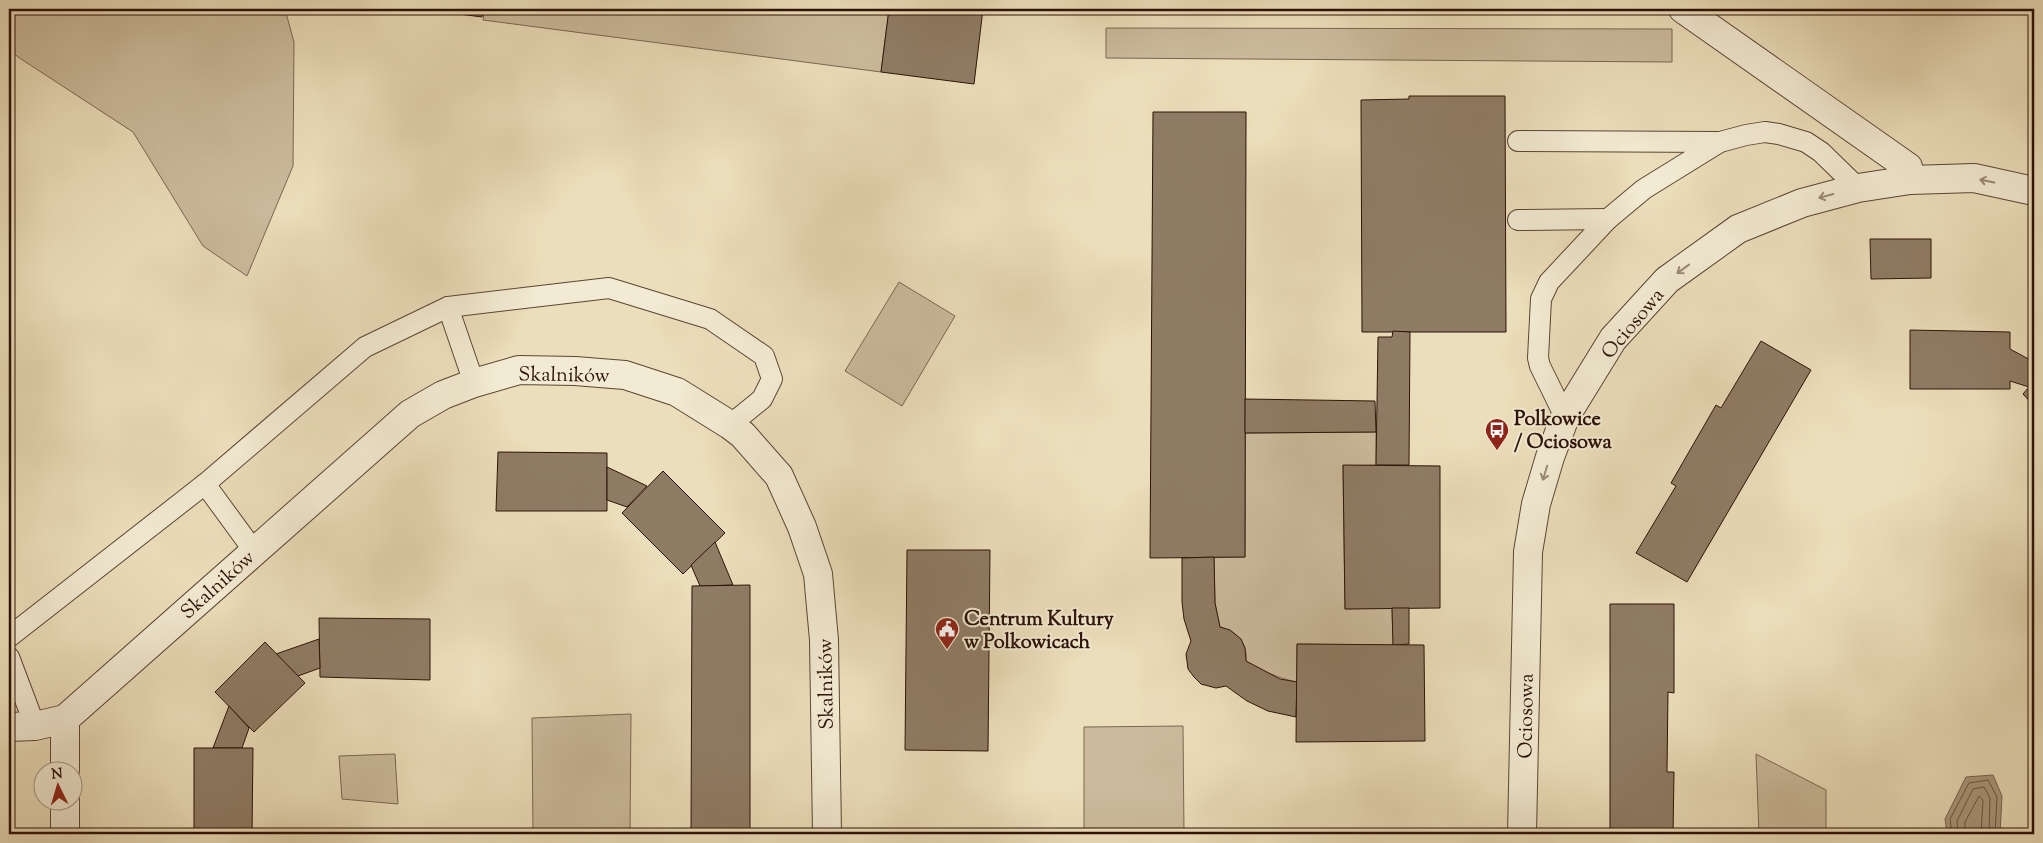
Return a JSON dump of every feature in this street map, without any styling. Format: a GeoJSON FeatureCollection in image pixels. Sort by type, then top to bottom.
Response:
{"type":"FeatureCollection","features":[{"type":"Feature","properties":{"kind":"street"},"geometry":{"type":"LineString","coordinates":[[1683,9],[1908,167],[1910,180]]}},
{"type":"Feature","properties":{"kind":"street","name":"Ociosowa"},"geometry":{"type":"LineString","coordinates":[[1522,834],[1528,552],[1536,504],[1550,456],[1566,417],[1613,340],[1667,280],[1738,229],[1802,203],[1858,188],[1910,180],[1974,178],[2034,191]]}},
{"type":"Feature","properties":{"kind":"street","name":"Skalników"},"geometry":{"type":"LineString","coordinates":[[65,719],[410,414],[443,395],[474,383],[519,370],[575,371],[625,375],[677,392],[730,425],[743,436],[779,476],[802,527],[818,574],[824,640],[827,834]]}},
{"type":"Feature","properties":{"kind":"street"},"geometry":{"type":"LineString","coordinates":[[22,727],[65,719],[65,760]]}},
{"type":"Feature","properties":{"kind":"street"},"geometry":{"type":"LineString","coordinates":[[65,810],[65,834]]}},
{"type":"Feature","properties":{"kind":"lane"},"geometry":{"type":"LineString","coordinates":[[1518,141],[1720,142],[1765,132],[1806,142],[1821,152],[1858,188]]}},
{"type":"Feature","properties":{"kind":"lane"},"geometry":{"type":"LineString","coordinates":[[1566,417],[1540,366],[1538,358],[1541,299],[1549,282],[1608,219],[1644,189],[1720,142]]}},
{"type":"Feature","properties":{"kind":"lane"},"geometry":{"type":"LineString","coordinates":[[1518,220],[1608,219]]}},
{"type":"Feature","properties":{"kind":"lane"},"geometry":{"type":"LineString","coordinates":[[9,638],[205,484],[365,347],[448,307],[608,288],[710,319],[764,356],[772,379],[762,399],[730,425]]}},
{"type":"Feature","properties":{"kind":"lane"},"geometry":{"type":"LineString","coordinates":[[448,307],[474,383]]}},
{"type":"Feature","properties":{"kind":"lane"},"geometry":{"type":"LineString","coordinates":[[205,484],[254,551]]}},
{"type":"Feature","properties":{"kind":"lane"},"geometry":{"type":"LineString","coordinates":[[9,657],[22,727]]}},
{"type":"Feature","properties":{"kind":"shaded area"},"geometry":{"type":"Polygon","coordinates":[[[9,9],[285,9],[294,42],[293,166],[247,276],[203,246],[133,132],[18,57],[9,48],[9,9]]]}},
{"type":"Feature","properties":{"kind":"shaded area"},"geometry":{"type":"Polygon","coordinates":[[[485,9],[889,9],[881,72],[483,20],[485,9]]]}},
{"type":"Feature","properties":{"kind":"shaded area"},"geometry":{"type":"Polygon","coordinates":[[[1106,28],[1672,29],[1672,62],[1106,58],[1106,28]]]}},
{"type":"Feature","properties":{"kind":"shaded area"},"geometry":{"type":"Polygon","coordinates":[[[899,282],[955,316],[902,406],[845,371],[899,282]]]}},
{"type":"Feature","properties":{"kind":"shaded area"},"geometry":{"type":"Polygon","coordinates":[[[1376,432],[1376,465],[1343,466],[1345,609],[1392,608],[1393,645],[1297,644],[1297,682],[1270,674],[1246,661],[1245,649],[1240,639],[1232,632],[1220,627],[1215,603],[1214,557],[1245,557],[1245,433],[1376,432]]]}},
{"type":"Feature","properties":{"kind":"shaded area"},"geometry":{"type":"Polygon","coordinates":[[[631,714],[630,834],[533,834],[532,718],[631,714]]]}},
{"type":"Feature","properties":{"kind":"shaded area"},"geometry":{"type":"Polygon","coordinates":[[[1183,726],[1184,834],[1084,834],[1084,727],[1183,726]]]}},
{"type":"Feature","properties":{"kind":"shaded area"},"geometry":{"type":"Polygon","coordinates":[[[395,754],[398,804],[342,799],[339,756],[395,754]]]}},
{"type":"Feature","properties":{"kind":"shaded area"},"geometry":{"type":"Polygon","coordinates":[[[1756,754],[1826,790],[1826,834],[1759,834],[1756,754]]]}},
{"type":"Feature","properties":{"kind":"water"},"geometry":{"type":"Polygon","coordinates":[[[1993,775],[2002,796],[2000,834],[1947,834],[1945,819],[1966,777],[1993,775]]]}},
{"type":"Feature","properties":{"kind":"building"},"geometry":{"type":"Polygon","coordinates":[[[460,9],[484,9],[482,17],[459,14],[460,9]]]}},
{"type":"Feature","properties":{"kind":"building"},"geometry":{"type":"Polygon","coordinates":[[[889,9],[983,9],[974,84],[881,72],[889,9]]]}},
{"type":"Feature","properties":{"kind":"building"},"geometry":{"type":"Polygon","coordinates":[[[1409,96],[1505,96],[1506,332],[1362,332],[1361,100],[1409,99],[1409,96]]]}},
{"type":"Feature","properties":{"kind":"building"},"geometry":{"type":"Polygon","coordinates":[[[1153,112],[1246,112],[1245,557],[1150,558],[1153,112]]]}},
{"type":"Feature","properties":{"kind":"building"},"geometry":{"type":"Polygon","coordinates":[[[1870,239],[1931,239],[1931,278],[1871,279],[1870,239]]]}},
{"type":"Feature","properties":{"kind":"building"},"geometry":{"type":"Polygon","coordinates":[[[1910,330],[2010,332],[2010,349],[2034,362],[2034,406],[2023,394],[2029,387],[2010,381],[2010,389],[1910,389],[1910,330]]]}},
{"type":"Feature","properties":{"kind":"building"},"geometry":{"type":"Polygon","coordinates":[[[1393,331],[1410,332],[1409,465],[1376,465],[1378,337],[1392,337],[1393,331]]]}},
{"type":"Feature","properties":{"kind":"building"},"geometry":{"type":"Polygon","coordinates":[[[1761,341],[1811,370],[1687,582],[1636,553],[1676,486],[1671,483],[1716,405],[1721,408],[1761,341]]]}},
{"type":"Feature","properties":{"kind":"building"},"geometry":{"type":"Polygon","coordinates":[[[1245,399],[1375,401],[1376,432],[1245,433],[1245,399]]]}},
{"type":"Feature","properties":{"kind":"building"},"geometry":{"type":"Polygon","coordinates":[[[498,452],[607,453],[607,511],[496,511],[498,452]]]}},
{"type":"Feature","properties":{"kind":"building"},"geometry":{"type":"Polygon","coordinates":[[[1343,465],[1440,466],[1440,608],[1345,609],[1343,465]]]}},
{"type":"Feature","properties":{"kind":"building"},"geometry":{"type":"Polygon","coordinates":[[[607,467],[647,486],[627,507],[607,500],[607,467]]]}},
{"type":"Feature","properties":{"kind":"building"},"geometry":{"type":"Polygon","coordinates":[[[663,471],[725,533],[683,574],[622,513],[663,471]]]}},
{"type":"Feature","properties":{"kind":"building"},"geometry":{"type":"Polygon","coordinates":[[[715,542],[733,585],[700,586],[691,565],[715,542]]]}},
{"type":"Feature","properties":{"kind":"building","name":"Centrum Kultury w Polkowicach"},"geometry":{"type":"Polygon","coordinates":[[[907,550],[990,550],[988,751],[905,750],[907,550]]]}},
{"type":"Feature","properties":{"kind":"building"},"geometry":{"type":"Polygon","coordinates":[[[1214,557],[1215,603],[1220,627],[1230,630],[1241,639],[1245,648],[1246,661],[1280,679],[1297,682],[1296,717],[1268,711],[1247,701],[1226,686],[1216,688],[1201,684],[1188,669],[1186,654],[1191,641],[1184,619],[1182,602],[1182,558],[1214,557]]]}},
{"type":"Feature","properties":{"kind":"building"},"geometry":{"type":"Polygon","coordinates":[[[750,585],[750,834],[691,834],[692,586],[750,585]]]}},
{"type":"Feature","properties":{"kind":"building"},"geometry":{"type":"Polygon","coordinates":[[[1610,604],[1674,604],[1674,693],[1668,692],[1667,772],[1674,772],[1673,834],[1610,834],[1610,604]]]}},
{"type":"Feature","properties":{"kind":"building"},"geometry":{"type":"Polygon","coordinates":[[[1392,608],[1409,608],[1409,644],[1393,645],[1392,608]]]}},
{"type":"Feature","properties":{"kind":"building"},"geometry":{"type":"Polygon","coordinates":[[[319,618],[430,619],[430,680],[320,677],[319,618]]]}},
{"type":"Feature","properties":{"kind":"building"},"geometry":{"type":"Polygon","coordinates":[[[319,639],[320,668],[298,676],[276,654],[319,639]]]}},
{"type":"Feature","properties":{"kind":"building"},"geometry":{"type":"Polygon","coordinates":[[[265,642],[305,683],[254,732],[215,692],[265,642]]]}},
{"type":"Feature","properties":{"kind":"building"},"geometry":{"type":"Polygon","coordinates":[[[1297,644],[1424,645],[1425,741],[1296,742],[1297,644]]]}},
{"type":"Feature","properties":{"kind":"building"},"geometry":{"type":"Polygon","coordinates":[[[229,706],[249,728],[242,748],[213,748],[229,706]]]}},
{"type":"Feature","properties":{"kind":"building"},"geometry":{"type":"Polygon","coordinates":[[[194,748],[253,748],[252,834],[194,834],[194,748]]]}},
{"type":"Feature","properties":{"kind":"place","name":"Polkowice / Ociosowa"},"geometry":{"type":"Point","coordinates":[1497,451]}},
{"type":"Feature","properties":{"kind":"place","name":"Centrum Kultury w Polkowicach"},"geometry":{"type":"Point","coordinates":[947,650]}}]}
